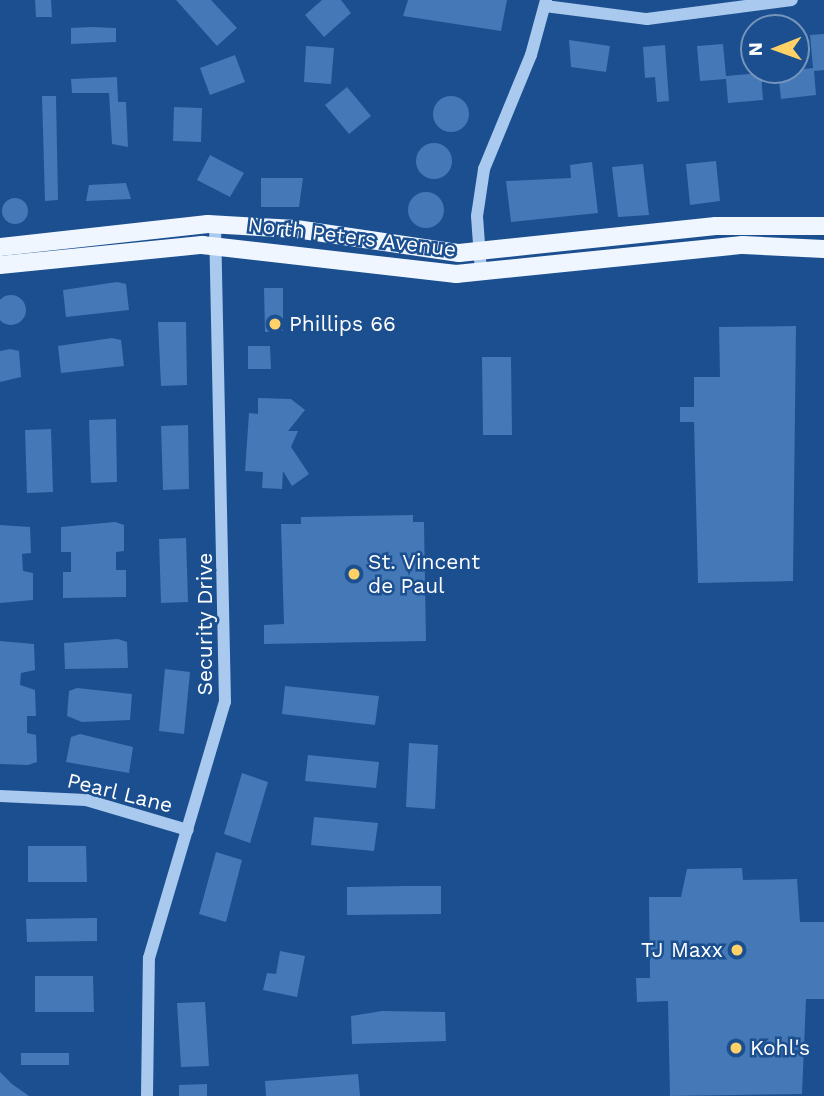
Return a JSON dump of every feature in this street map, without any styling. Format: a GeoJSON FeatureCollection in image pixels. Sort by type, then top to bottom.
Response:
{"type":"FeatureCollection","features":[{"type":"Feature","properties":{"kind":"main road","name":"North Peters Avenue"},"geometry":{"type":"LineString","coordinates":[[0,247],[215,224],[479,252],[716,226],[824,226]]}},
{"type":"Feature","properties":{"kind":"main road","name":"North Peters Avenue"},"geometry":{"type":"LineString","coordinates":[[0,265],[216,245],[392,268],[481,272],[743,245],[824,249]]}},
{"type":"Feature","properties":{"kind":"street"},"geometry":{"type":"LineString","coordinates":[[481,272],[477,216],[484,169],[545,3],[647,19],[792,0]]}},
{"type":"Feature","properties":{"kind":"street","name":"Security Drive"},"geometry":{"type":"LineString","coordinates":[[147,1096],[147,972],[218,735],[226,679],[215,224]]}},
{"type":"Feature","properties":{"kind":"street","name":"Pearl Lane"},"geometry":{"type":"LineString","coordinates":[[0,796],[86,800],[188,830]]}},
{"type":"Feature","properties":{"kind":"building"},"geometry":{"type":"Polygon","coordinates":[[[35,0],[51,0],[52,17],[36,17],[35,0]]]}},
{"type":"Feature","properties":{"kind":"building"},"geometry":{"type":"Polygon","coordinates":[[[176,0],[211,0],[237,28],[217,46],[176,0]]]}},
{"type":"Feature","properties":{"kind":"building"},"geometry":{"type":"Polygon","coordinates":[[[322,0],[341,0],[351,13],[324,37],[305,15],[322,0]]]}},
{"type":"Feature","properties":{"kind":"building"},"geometry":{"type":"Polygon","coordinates":[[[408,0],[507,0],[501,31],[403,16],[408,0]]]}},
{"type":"Feature","properties":{"kind":"building"},"geometry":{"type":"Polygon","coordinates":[[[71,28],[116,28],[116,42],[71,44],[71,28]]]}},
{"type":"Feature","properties":{"kind":"building"},"geometry":{"type":"Polygon","coordinates":[[[824,34],[824,70],[814,71],[816,95],[781,99],[779,84],[810,84],[810,68],[813,68],[810,35],[824,34]]]}},
{"type":"Feature","properties":{"kind":"building"},"geometry":{"type":"Polygon","coordinates":[[[569,40],[610,46],[606,72],[571,67],[569,40]]]}},
{"type":"Feature","properties":{"kind":"building"},"geometry":{"type":"Polygon","coordinates":[[[723,44],[726,76],[740,75],[740,84],[762,84],[763,100],[728,103],[726,79],[700,81],[697,46],[723,44]]]}},
{"type":"Feature","properties":{"kind":"building"},"geometry":{"type":"Polygon","coordinates":[[[665,45],[669,101],[657,102],[655,77],[645,78],[643,47],[665,45]]]}},
{"type":"Feature","properties":{"kind":"building"},"geometry":{"type":"Polygon","coordinates":[[[306,46],[334,48],[331,84],[304,82],[306,46]]]}},
{"type":"Feature","properties":{"kind":"building"},"geometry":{"type":"Polygon","coordinates":[[[235,55],[245,82],[210,95],[200,68],[235,55]]]}},
{"type":"Feature","properties":{"kind":"building"},"geometry":{"type":"Polygon","coordinates":[[[117,77],[118,102],[126,102],[128,147],[112,144],[109,93],[72,93],[71,79],[117,77]]]}},
{"type":"Feature","properties":{"kind":"building"},"geometry":{"type":"Polygon","coordinates":[[[347,87],[371,116],[349,134],[325,105],[347,87]]]}},
{"type":"Feature","properties":{"kind":"building"},"geometry":{"type":"Polygon","coordinates":[[[42,96],[56,96],[58,200],[45,201],[42,96]]]}},
{"type":"Feature","properties":{"kind":"building"},"geometry":{"type":"Polygon","coordinates":[[[451,96],[463,102],[469,114],[463,126],[451,132],[439,126],[433,114],[439,102],[451,96]]]}},
{"type":"Feature","properties":{"kind":"building"},"geometry":{"type":"Polygon","coordinates":[[[174,107],[202,108],[201,142],[173,141],[174,107]]]}},
{"type":"Feature","properties":{"kind":"building"},"geometry":{"type":"Polygon","coordinates":[[[434,143],[447,148],[452,161],[447,174],[434,179],[421,174],[416,161],[421,148],[434,143]]]}},
{"type":"Feature","properties":{"kind":"building"},"geometry":{"type":"Polygon","coordinates":[[[210,155],[244,173],[230,197],[197,180],[210,155]]]}},
{"type":"Feature","properties":{"kind":"building"},"geometry":{"type":"Polygon","coordinates":[[[716,161],[720,201],[690,205],[686,164],[716,161]]]}},
{"type":"Feature","properties":{"kind":"building"},"geometry":{"type":"Polygon","coordinates":[[[592,162],[598,213],[511,222],[506,181],[571,178],[570,165],[592,162]]]}},
{"type":"Feature","properties":{"kind":"building"},"geometry":{"type":"Polygon","coordinates":[[[643,164],[649,215],[618,217],[612,167],[643,164]]]}},
{"type":"Feature","properties":{"kind":"building"},"geometry":{"type":"Polygon","coordinates":[[[261,178],[303,178],[299,207],[261,207],[261,178]]]}},
{"type":"Feature","properties":{"kind":"building"},"geometry":{"type":"Polygon","coordinates":[[[126,183],[131,199],[86,201],[89,185],[126,183]]]}},
{"type":"Feature","properties":{"kind":"building"},"geometry":{"type":"Polygon","coordinates":[[[426,192],[439,197],[444,210],[439,223],[426,228],[413,223],[408,210],[413,197],[426,192]]]}},
{"type":"Feature","properties":{"kind":"building"},"geometry":{"type":"Polygon","coordinates":[[[15,198],[24,202],[28,211],[24,220],[15,224],[6,220],[2,211],[6,202],[15,198]]]}},
{"type":"Feature","properties":{"kind":"building"},"geometry":{"type":"Polygon","coordinates":[[[117,282],[126,284],[129,310],[66,317],[63,290],[117,282]]]}},
{"type":"Feature","properties":{"kind":"building"},"geometry":{"type":"Polygon","coordinates":[[[264,288],[283,288],[283,331],[265,332],[264,288]]]}},
{"type":"Feature","properties":{"kind":"building"},"geometry":{"type":"Polygon","coordinates":[[[11,295],[22,299],[26,310],[22,321],[11,325],[0,321],[-4,310],[0,299],[11,295]]]}},
{"type":"Feature","properties":{"kind":"building"},"geometry":{"type":"Polygon","coordinates":[[[158,322],[186,322],[187,385],[161,386],[158,322]]]}},
{"type":"Feature","properties":{"kind":"building"},"geometry":{"type":"Polygon","coordinates":[[[796,326],[793,581],[698,583],[694,422],[680,422],[680,407],[694,407],[694,377],[720,377],[719,327],[796,326]]]}},
{"type":"Feature","properties":{"kind":"building"},"geometry":{"type":"Polygon","coordinates":[[[112,338],[121,340],[124,366],[61,373],[58,346],[112,338]]]}},
{"type":"Feature","properties":{"kind":"building"},"geometry":{"type":"Polygon","coordinates":[[[248,346],[270,346],[271,369],[248,369],[248,346]]]}},
{"type":"Feature","properties":{"kind":"building"},"geometry":{"type":"Polygon","coordinates":[[[0,351],[19,351],[21,377],[0,382],[0,351]]]}},
{"type":"Feature","properties":{"kind":"building"},"geometry":{"type":"Polygon","coordinates":[[[482,357],[511,357],[512,435],[483,435],[482,357]]]}},
{"type":"Feature","properties":{"kind":"building"},"geometry":{"type":"Polygon","coordinates":[[[258,398],[291,399],[305,410],[288,431],[298,431],[291,447],[309,474],[292,486],[283,471],[282,489],[262,488],[263,472],[245,471],[249,413],[258,414],[258,398]]]}},
{"type":"Feature","properties":{"kind":"building"},"geometry":{"type":"Polygon","coordinates":[[[116,419],[117,482],[91,483],[89,420],[116,419]]]}},
{"type":"Feature","properties":{"kind":"building"},"geometry":{"type":"Polygon","coordinates":[[[188,425],[189,489],[163,490],[161,426],[188,425]]]}},
{"type":"Feature","properties":{"kind":"building"},"geometry":{"type":"Polygon","coordinates":[[[51,429],[53,492],[27,493],[25,430],[51,429]]]}},
{"type":"Feature","properties":{"kind":"building","name":"St. Vincent de Paul"},"geometry":{"type":"Polygon","coordinates":[[[413,515],[413,522],[424,522],[426,641],[264,644],[264,625],[284,624],[281,524],[301,524],[301,517],[413,515]]]}},
{"type":"Feature","properties":{"kind":"building"},"geometry":{"type":"Polygon","coordinates":[[[115,522],[124,525],[124,551],[116,552],[116,570],[126,570],[126,597],[63,598],[63,572],[71,572],[71,552],[61,552],[61,527],[115,522]]]}},
{"type":"Feature","properties":{"kind":"building"},"geometry":{"type":"Polygon","coordinates":[[[0,525],[30,527],[31,553],[22,554],[23,571],[33,573],[33,600],[0,603],[0,525]]]}},
{"type":"Feature","properties":{"kind":"building"},"geometry":{"type":"Polygon","coordinates":[[[186,538],[188,602],[161,603],[159,539],[186,538]]]}},
{"type":"Feature","properties":{"kind":"building"},"geometry":{"type":"Polygon","coordinates":[[[118,639],[127,642],[128,668],[65,669],[64,643],[118,639]]]}},
{"type":"Feature","properties":{"kind":"building"},"geometry":{"type":"Polygon","coordinates":[[[0,641],[34,644],[35,670],[21,673],[20,685],[35,690],[36,716],[27,716],[27,733],[36,735],[37,762],[28,765],[0,764],[0,641]]]}},
{"type":"Feature","properties":{"kind":"building"},"geometry":{"type":"Polygon","coordinates":[[[165,669],[190,672],[184,734],[159,731],[165,669]]]}},
{"type":"Feature","properties":{"kind":"building"},"geometry":{"type":"Polygon","coordinates":[[[285,686],[379,696],[375,725],[282,714],[285,686]]]}},
{"type":"Feature","properties":{"kind":"building"},"geometry":{"type":"Polygon","coordinates":[[[77,688],[132,694],[130,720],[82,722],[67,716],[69,691],[77,688]]]}},
{"type":"Feature","properties":{"kind":"building"},"geometry":{"type":"Polygon","coordinates":[[[80,734],[133,747],[129,773],[66,762],[71,737],[80,734]]]}},
{"type":"Feature","properties":{"kind":"building"},"geometry":{"type":"Polygon","coordinates":[[[409,743],[438,745],[435,809],[406,807],[409,743]]]}},
{"type":"Feature","properties":{"kind":"building"},"geometry":{"type":"Polygon","coordinates":[[[308,755],[379,762],[376,788],[305,781],[308,755]]]}},
{"type":"Feature","properties":{"kind":"building"},"geometry":{"type":"Polygon","coordinates":[[[242,773],[268,782],[250,843],[224,834],[242,773]]]}},
{"type":"Feature","properties":{"kind":"building"},"geometry":{"type":"Polygon","coordinates":[[[314,817],[378,823],[374,851],[311,845],[314,817]]]}},
{"type":"Feature","properties":{"kind":"building"},"geometry":{"type":"Polygon","coordinates":[[[28,846],[86,846],[87,882],[28,882],[28,846]]]}},
{"type":"Feature","properties":{"kind":"building"},"geometry":{"type":"Polygon","coordinates":[[[216,852],[242,860],[226,922],[199,914],[216,852]]]}},
{"type":"Feature","properties":{"kind":"building","name":"TJ Maxx"},"geometry":{"type":"Polygon","coordinates":[[[742,868],[743,880],[797,879],[800,922],[824,922],[824,999],[806,999],[802,1094],[670,1096],[668,1001],[637,1002],[636,978],[650,978],[649,897],[681,897],[687,869],[742,868]]]}},
{"type":"Feature","properties":{"kind":"building"},"geometry":{"type":"Polygon","coordinates":[[[441,886],[441,914],[347,915],[347,887],[441,886]]]}},
{"type":"Feature","properties":{"kind":"building"},"geometry":{"type":"Polygon","coordinates":[[[97,918],[97,941],[27,942],[26,919],[97,918]]]}},
{"type":"Feature","properties":{"kind":"building"},"geometry":{"type":"Polygon","coordinates":[[[280,951],[305,956],[297,997],[263,990],[267,973],[276,974],[280,951]]]}},
{"type":"Feature","properties":{"kind":"building"},"geometry":{"type":"Polygon","coordinates":[[[35,976],[93,976],[94,1012],[35,1012],[35,976]]]}},
{"type":"Feature","properties":{"kind":"building"},"geometry":{"type":"Polygon","coordinates":[[[205,1002],[209,1066],[181,1067],[177,1003],[205,1002]]]}},
{"type":"Feature","properties":{"kind":"building"},"geometry":{"type":"Polygon","coordinates":[[[382,1011],[445,1012],[446,1041],[352,1044],[351,1016],[382,1011]]]}},
{"type":"Feature","properties":{"kind":"building"},"geometry":{"type":"Polygon","coordinates":[[[21,1053],[69,1053],[69,1065],[21,1065],[21,1053]]]}},
{"type":"Feature","properties":{"kind":"building"},"geometry":{"type":"Polygon","coordinates":[[[0,1072],[12,1084],[29,1096],[0,1096],[0,1072]]]}},
{"type":"Feature","properties":{"kind":"building"},"geometry":{"type":"Polygon","coordinates":[[[358,1074],[360,1096],[266,1096],[265,1081],[358,1074]]]}},
{"type":"Feature","properties":{"kind":"building"},"geometry":{"type":"Polygon","coordinates":[[[207,1084],[207,1096],[179,1096],[179,1085],[207,1084]]]}},
{"type":"Feature","properties":{"kind":"place","name":"Phillips 66"},"geometry":{"type":"Point","coordinates":[275,324]}},
{"type":"Feature","properties":{"kind":"place","name":"St. Vincent de Paul"},"geometry":{"type":"Point","coordinates":[354,574]}},
{"type":"Feature","properties":{"kind":"place","name":"TJ Maxx"},"geometry":{"type":"Point","coordinates":[737,950]}},
{"type":"Feature","properties":{"kind":"place","name":"Kohl's"},"geometry":{"type":"Point","coordinates":[736,1048]}}]}
